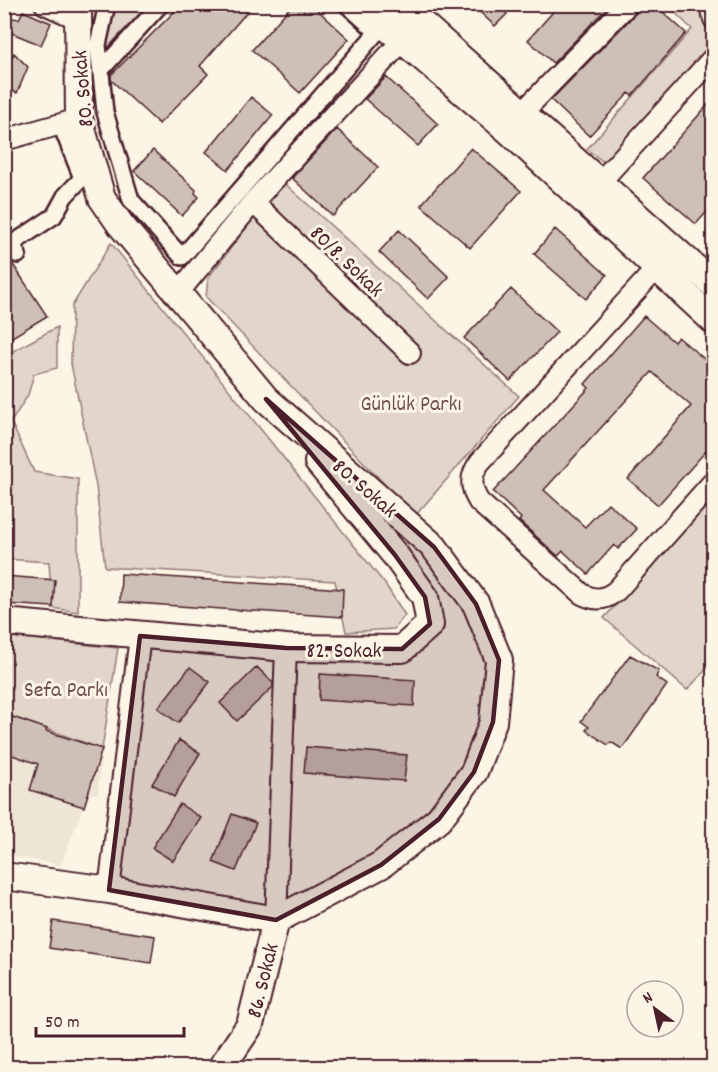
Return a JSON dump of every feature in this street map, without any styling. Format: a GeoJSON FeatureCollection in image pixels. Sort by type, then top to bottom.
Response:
{"type":"FeatureCollection","features":[{"type":"Feature","properties":{"kind":"street"},"geometry":{"type":"LineString","coordinates":[[45,4],[77,11]]}},
{"type":"Feature","properties":{"kind":"street"},"geometry":{"type":"LineString","coordinates":[[107,4],[98,45],[105,112],[131,200],[182,257],[377,32],[346,4]]}},
{"type":"Feature","properties":{"kind":"street"},"geometry":{"type":"LineString","coordinates":[[100,70],[160,4]]}},
{"type":"Feature","properties":{"kind":"street"},"geometry":{"type":"LineString","coordinates":[[360,4],[403,40],[600,182],[714,285]]}},
{"type":"Feature","properties":{"kind":"street"},"geometry":{"type":"LineString","coordinates":[[400,4],[657,268],[714,321]]}},
{"type":"Feature","properties":{"kind":"street"},"geometry":{"type":"LineString","coordinates":[[514,121],[628,4]]}},
{"type":"Feature","properties":{"kind":"street"},"geometry":{"type":"LineString","coordinates":[[709,4],[714,20]]}},
{"type":"Feature","properties":{"kind":"street","name":"80. Sokak"},"geometry":{"type":"LineString","coordinates":[[77,11],[70,121],[102,198],[120,224],[266,399],[434,547],[476,604],[499,660],[493,722],[474,772],[439,819],[381,865],[276,920]]}},
{"type":"Feature","properties":{"kind":"street"},"geometry":{"type":"LineString","coordinates":[[178,293],[253,202],[403,40]]}},
{"type":"Feature","properties":{"kind":"street"},"geometry":{"type":"LineString","coordinates":[[600,182],[714,57]]}},
{"type":"Feature","properties":{"kind":"street"},"geometry":{"type":"LineString","coordinates":[[4,140],[70,121],[82,178],[65,196],[54,216],[12,244],[18,255]]}},
{"type":"Feature","properties":{"kind":"street","name":"80/8. Sokak"},"geometry":{"type":"LineString","coordinates":[[253,202],[410,353]]}},
{"type":"Feature","properties":{"kind":"street"},"geometry":{"type":"LineString","coordinates":[[657,268],[480,462],[473,474],[472,488],[479,502],[582,594],[595,599],[611,595],[617,590],[714,481]]}},
{"type":"Feature","properties":{"kind":"street","name":"82. Sokak"},"geometry":{"type":"LineString","coordinates":[[4,622],[286,648],[402,649],[430,624],[425,597],[395,555],[266,399]]}},
{"type":"Feature","properties":{"kind":"street"},"geometry":{"type":"LineString","coordinates":[[109,890],[140,636]]}},
{"type":"Feature","properties":{"kind":"street"},"geometry":{"type":"LineString","coordinates":[[4,876],[109,890],[276,920],[286,648]]}},
{"type":"Feature","properties":{"kind":"street","name":"86. Sokak"},"geometry":{"type":"LineString","coordinates":[[221,1068],[250,1025],[276,920]]}},
{"type":"Feature","properties":{"kind":"highlighted area"},"geometry":{"type":"Polygon","coordinates":[[[266,399],[434,547],[476,604],[499,660],[493,722],[474,772],[439,819],[381,865],[276,920],[109,890],[140,636],[286,648],[402,649],[430,624],[425,597],[395,555],[266,399]]]}},
{"type":"Feature","properties":{"kind":"shaded area"},"geometry":{"type":"Polygon","coordinates":[[[4,714],[102,749],[98,794],[88,794],[61,865],[5,855],[4,714]]]}},
{"type":"Feature","properties":{"kind":"green space"},"geometry":{"type":"Polygon","coordinates":[[[112,5],[148,5],[104,51],[112,5]]]}},
{"type":"Feature","properties":{"kind":"green space"},"geometry":{"type":"Polygon","coordinates":[[[667,5],[702,5],[712,39],[708,50],[606,164],[587,149],[692,29],[667,5]]]}},
{"type":"Feature","properties":{"kind":"green space","name":"Günlük Parkı"},"geometry":{"type":"Polygon","coordinates":[[[282,181],[519,396],[415,516],[206,297],[208,278],[282,181]]]}},
{"type":"Feature","properties":{"kind":"green space"},"geometry":{"type":"Polygon","coordinates":[[[111,243],[385,584],[405,615],[394,629],[346,632],[335,581],[105,567],[96,486],[71,364],[72,306],[111,243]]]}},
{"type":"Feature","properties":{"kind":"green space"},"geometry":{"type":"Polygon","coordinates":[[[57,327],[57,368],[34,374],[28,395],[11,422],[34,472],[78,479],[78,612],[52,608],[49,562],[5,559],[4,356],[57,327]]]}},
{"type":"Feature","properties":{"kind":"green space"},"geometry":{"type":"Polygon","coordinates":[[[713,498],[713,662],[687,690],[604,618],[713,498]]]}},
{"type":"Feature","properties":{"kind":"green space","name":"Sefa Parkı"},"geometry":{"type":"Polygon","coordinates":[[[4,636],[118,648],[102,749],[5,714],[4,636]]]}},
{"type":"Feature","properties":{"kind":"building"},"geometry":{"type":"Polygon","coordinates":[[[182,4],[254,4],[200,66],[208,74],[159,124],[111,80],[111,75],[182,4]]]}},
{"type":"Feature","properties":{"kind":"building"},"geometry":{"type":"Polygon","coordinates":[[[293,4],[311,4],[349,39],[300,93],[252,50],[293,4]]]}},
{"type":"Feature","properties":{"kind":"building"},"geometry":{"type":"Polygon","coordinates":[[[471,4],[496,4],[507,14],[495,26],[471,4]]]}},
{"type":"Feature","properties":{"kind":"building"},"geometry":{"type":"Polygon","coordinates":[[[560,4],[611,4],[553,63],[528,40],[560,4]]]}},
{"type":"Feature","properties":{"kind":"building"},"geometry":{"type":"Polygon","coordinates":[[[640,4],[654,4],[686,33],[632,96],[629,93],[589,136],[551,100],[637,12],[640,4]]]}},
{"type":"Feature","properties":{"kind":"building"},"geometry":{"type":"Polygon","coordinates":[[[23,11],[51,23],[41,45],[7,31],[13,18],[19,19],[23,11]]]}},
{"type":"Feature","properties":{"kind":"building"},"geometry":{"type":"Polygon","coordinates":[[[14,53],[28,67],[17,93],[4,88],[4,75],[14,53]]]}},
{"type":"Feature","properties":{"kind":"building"},"geometry":{"type":"Polygon","coordinates":[[[386,77],[438,124],[418,146],[365,99],[386,77]]]}},
{"type":"Feature","properties":{"kind":"building"},"geometry":{"type":"Polygon","coordinates":[[[251,97],[273,115],[228,170],[206,152],[251,97]]]}},
{"type":"Feature","properties":{"kind":"building"},"geometry":{"type":"Polygon","coordinates":[[[714,98],[714,204],[696,224],[643,178],[714,98]]]}},
{"type":"Feature","properties":{"kind":"building"},"geometry":{"type":"Polygon","coordinates":[[[337,129],[378,167],[333,216],[292,178],[337,129]]]}},
{"type":"Feature","properties":{"kind":"building"},"geometry":{"type":"Polygon","coordinates":[[[471,148],[521,191],[470,248],[421,205],[471,148]]]}},
{"type":"Feature","properties":{"kind":"building"},"geometry":{"type":"Polygon","coordinates":[[[153,150],[196,190],[195,193],[199,197],[182,216],[134,171],[153,150]]]}},
{"type":"Feature","properties":{"kind":"building"},"geometry":{"type":"Polygon","coordinates":[[[555,229],[607,275],[586,299],[534,254],[555,229]]]}},
{"type":"Feature","properties":{"kind":"building"},"geometry":{"type":"Polygon","coordinates":[[[399,230],[449,277],[428,299],[379,252],[399,230]]]}},
{"type":"Feature","properties":{"kind":"building"},"geometry":{"type":"Polygon","coordinates":[[[4,251],[47,316],[4,342],[4,251]]]}},
{"type":"Feature","properties":{"kind":"building"},"geometry":{"type":"Polygon","coordinates":[[[511,289],[557,332],[510,381],[464,338],[511,289]]]}},
{"type":"Feature","properties":{"kind":"building"},"geometry":{"type":"Polygon","coordinates":[[[644,316],[674,342],[678,337],[714,367],[714,442],[658,505],[628,479],[691,406],[652,372],[544,490],[585,527],[608,503],[637,529],[618,549],[614,545],[588,574],[563,551],[558,556],[519,521],[521,518],[493,492],[589,388],[585,384],[644,316]]]}},
{"type":"Feature","properties":{"kind":"building"},"geometry":{"type":"Polygon","coordinates":[[[121,574],[343,589],[342,617],[120,602],[121,574]]]}},
{"type":"Feature","properties":{"kind":"building"},"geometry":{"type":"Polygon","coordinates":[[[4,576],[55,580],[53,607],[4,604],[4,576]]]}},
{"type":"Feature","properties":{"kind":"building"},"geometry":{"type":"Polygon","coordinates":[[[630,655],[659,671],[656,677],[667,685],[622,749],[611,742],[608,745],[586,730],[589,727],[581,721],[630,655]]]}},
{"type":"Feature","properties":{"kind":"building"},"geometry":{"type":"Polygon","coordinates":[[[190,667],[210,682],[178,723],[158,708],[190,667]]]}},
{"type":"Feature","properties":{"kind":"building"},"geometry":{"type":"Polygon","coordinates":[[[257,667],[273,683],[273,687],[237,721],[220,703],[257,667]]]}},
{"type":"Feature","properties":{"kind":"building"},"geometry":{"type":"Polygon","coordinates":[[[320,674],[415,680],[414,706],[319,700],[320,674]]]}},
{"type":"Feature","properties":{"kind":"building"},"geometry":{"type":"Polygon","coordinates":[[[4,714],[47,729],[46,731],[102,749],[84,807],[30,790],[38,764],[4,752],[4,714]]]}},
{"type":"Feature","properties":{"kind":"building"},"geometry":{"type":"Polygon","coordinates":[[[179,740],[200,753],[174,797],[152,784],[179,740]]]}},
{"type":"Feature","properties":{"kind":"building"},"geometry":{"type":"Polygon","coordinates":[[[306,747],[407,755],[404,781],[304,773],[306,747]]]}},
{"type":"Feature","properties":{"kind":"building"},"geometry":{"type":"Polygon","coordinates":[[[180,804],[201,818],[173,861],[152,848],[180,804]]]}},
{"type":"Feature","properties":{"kind":"building"},"geometry":{"type":"Polygon","coordinates":[[[232,814],[256,823],[236,871],[213,862],[232,814]]]}},
{"type":"Feature","properties":{"kind":"building"},"geometry":{"type":"Polygon","coordinates":[[[53,921],[155,936],[151,963],[49,948],[53,921]]]}}]}
